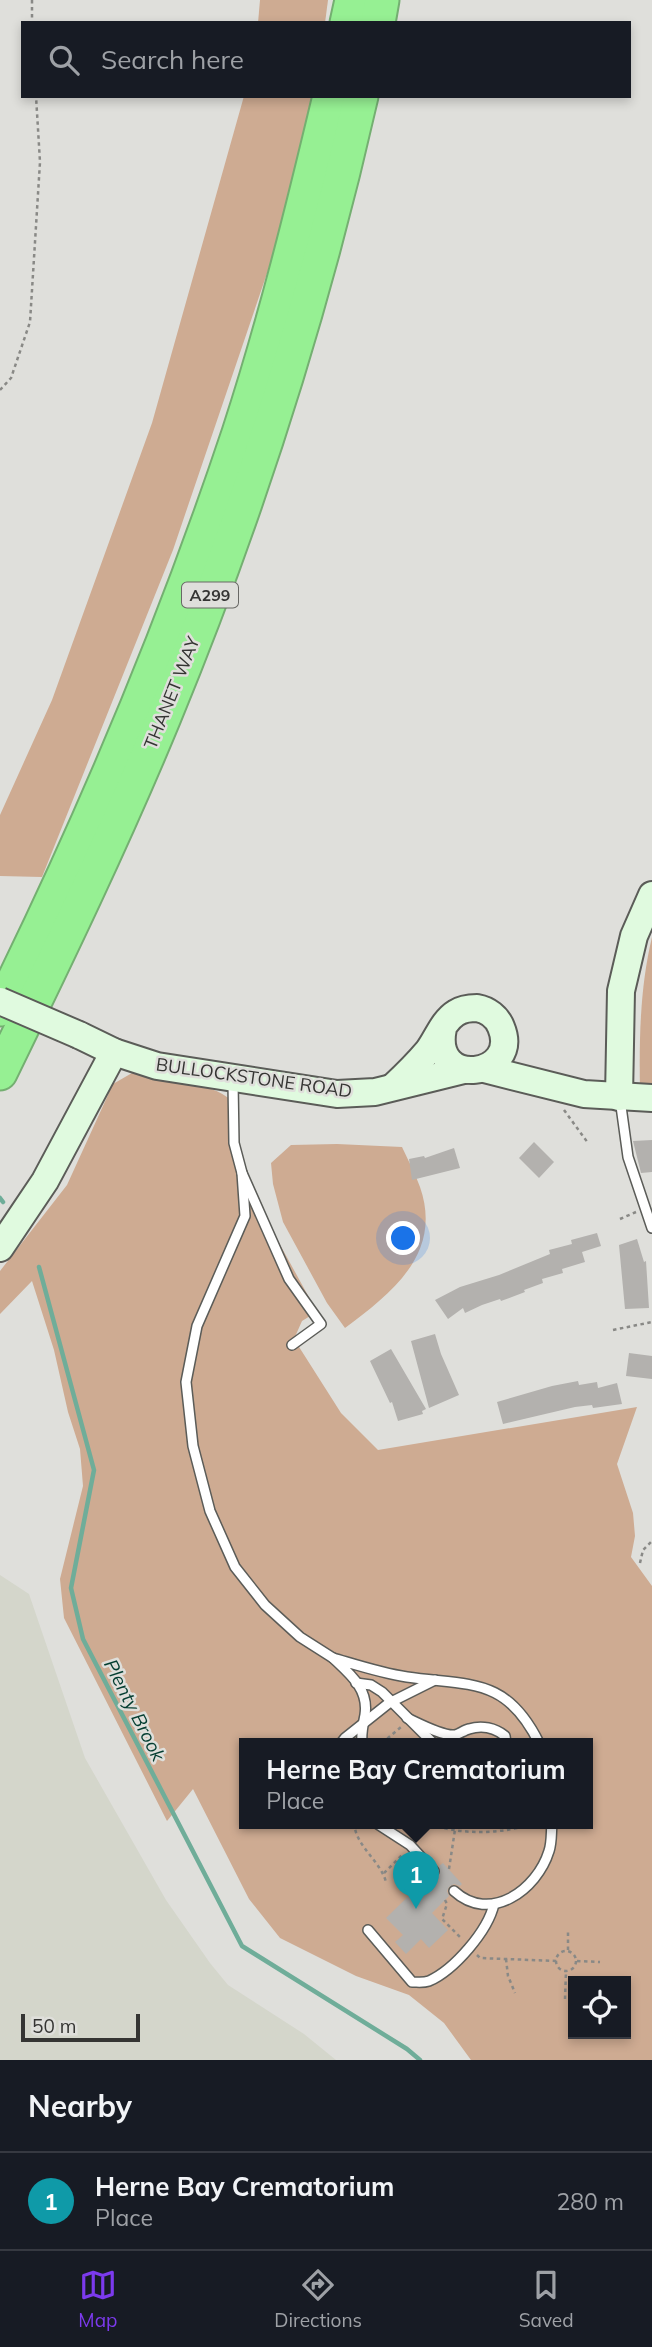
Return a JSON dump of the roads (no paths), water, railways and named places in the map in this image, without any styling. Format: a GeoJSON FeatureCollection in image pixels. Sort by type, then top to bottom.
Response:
{"type":"FeatureCollection","features":[{"type":"Feature","properties":{"kind":"highway"},"geometry":{"type":"LineString","coordinates":[[347,21],[352,0]]}},
{"type":"Feature","properties":{"kind":"highway"},"geometry":{"type":"LineString","coordinates":[[378,21],[382,0]]}},
{"type":"Feature","properties":{"kind":"highway","name":"THANET WAY"},"geometry":{"type":"LineString","coordinates":[[0,1009],[55,899],[137,707],[202,538],[271,328],[329,98]]}},
{"type":"Feature","properties":{"kind":"highway","name":"THANET WAY"},"geometry":{"type":"LineString","coordinates":[[0,1073],[79,910],[164,716],[229,546],[300,333],[361,98]]}},
{"type":"Feature","properties":{"kind":"street"},"geometry":{"type":"LineString","coordinates":[[619,1097],[621,991],[634,936],[652,895]]}},
{"type":"Feature","properties":{"kind":"street","name":"BULLOCKSTONE ROAD"},"geometry":{"type":"LineString","coordinates":[[0,1002],[114,1052],[157,1066],[337,1094],[356,1094],[474,1070],[619,1097],[652,1098]]}},
{"type":"Feature","properties":{"kind":"street"},"geometry":{"type":"LineString","coordinates":[[393,1087],[415,1066],[457,1012],[477,1009],[496,1018],[504,1036],[521,1056],[561,1087]]}},
{"type":"Feature","properties":{"kind":"street"},"geometry":{"type":"LineString","coordinates":[[443,1028],[442,1049],[454,1066],[474,1070],[500,1056],[504,1036]]}},
{"type":"Feature","properties":{"kind":"street"},"geometry":{"type":"LineString","coordinates":[[0,1248],[46,1181],[114,1052]]}},
{"type":"Feature","properties":{"kind":"lane"},"geometry":{"type":"LineString","coordinates":[[233,1078],[234,1143],[242,1173],[289,1279],[321,1324],[292,1345]]}},
{"type":"Feature","properties":{"kind":"lane"},"geometry":{"type":"LineString","coordinates":[[619,1097],[628,1157],[652,1228]]}},
{"type":"Feature","properties":{"kind":"lane"},"geometry":{"type":"LineString","coordinates":[[242,1173],[245,1216],[197,1326],[186,1382],[193,1446],[211,1511],[234,1567],[265,1605],[300,1637],[333,1658],[365,1695],[366,1712],[362,1724],[362,1738]]}},
{"type":"Feature","properties":{"kind":"lane"},"geometry":{"type":"LineString","coordinates":[[333,1658],[379,1672],[473,1684],[500,1696],[514,1706],[536,1738]]}},
{"type":"Feature","properties":{"kind":"lane"},"geometry":{"type":"LineString","coordinates":[[347,1738],[392,1701],[435,1679]]}},
{"type":"Feature","properties":{"kind":"lane"},"geometry":{"type":"LineString","coordinates":[[356,1683],[371,1685],[392,1701],[428,1738]]}},
{"type":"Feature","properties":{"kind":"lane"},"geometry":{"type":"LineString","coordinates":[[407,1718],[454,1735],[468,1729],[484,1727],[497,1730],[505,1738]]}},
{"type":"Feature","properties":{"kind":"lane"},"geometry":{"type":"LineString","coordinates":[[387,1829],[399,1836],[435,1871]]}},
{"type":"Feature","properties":{"kind":"lane"},"geometry":{"type":"LineString","coordinates":[[454,1892],[469,1902],[494,1904],[516,1896],[537,1876],[549,1853],[551,1829]]}},
{"type":"Feature","properties":{"kind":"lane"},"geometry":{"type":"LineString","coordinates":[[368,1930],[412,1982],[426,1983],[445,1971],[479,1936],[490,1918],[494,1904]]}},
{"type":"Feature","properties":{"kind":"waterway","name":"Plenty Brook"},"geometry":{"type":"LineString","coordinates":[[0,1198],[3,1202]]}},
{"type":"Feature","properties":{"kind":"waterway","name":"Plenty Brook"},"geometry":{"type":"LineString","coordinates":[[39,1267],[94,1470],[71,1588],[83,1639],[242,1946],[407,2049],[420,2060]]}},
{"type":"Feature","properties":{"kind":"place","name":"Herne Bay Crematorium"},"geometry":{"type":"Point","coordinates":[416,1909]}}]}
